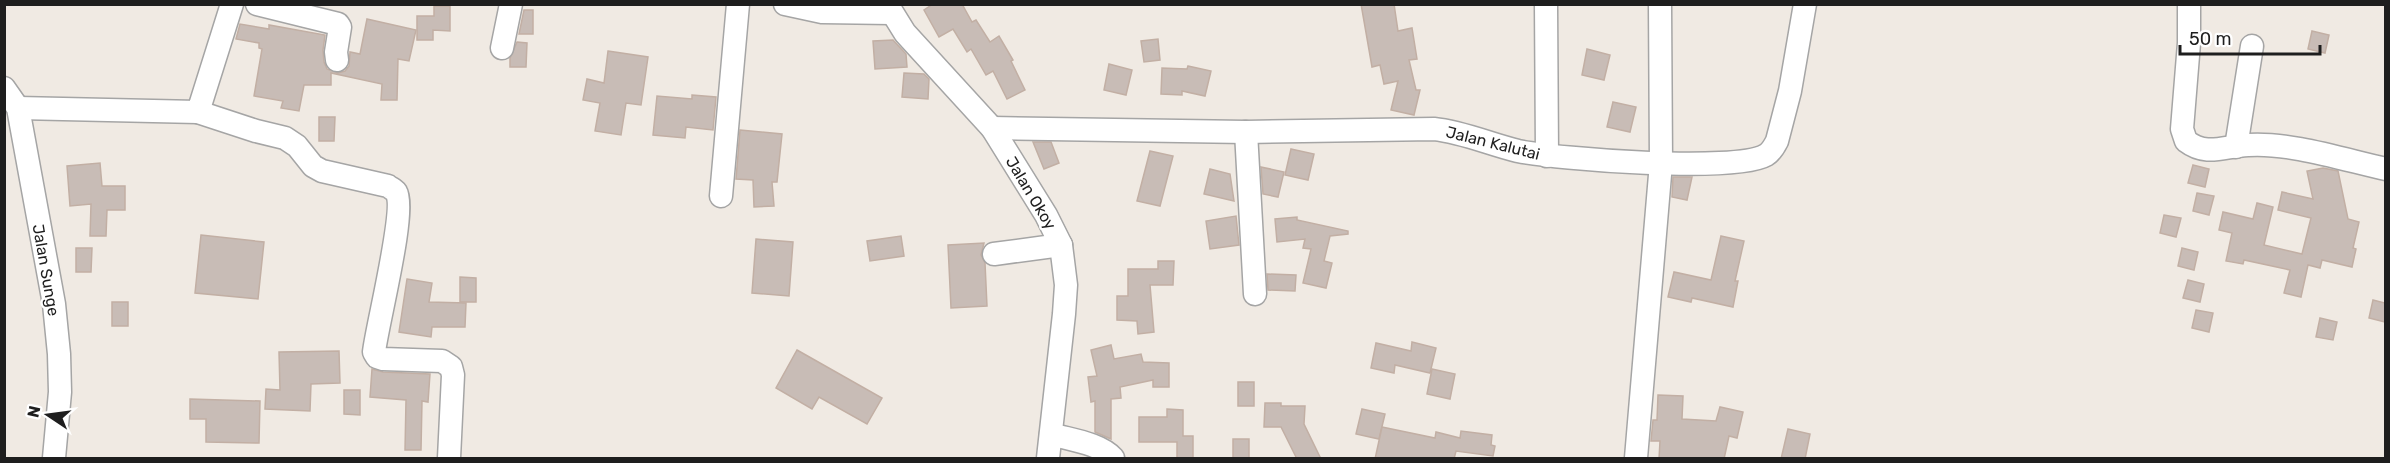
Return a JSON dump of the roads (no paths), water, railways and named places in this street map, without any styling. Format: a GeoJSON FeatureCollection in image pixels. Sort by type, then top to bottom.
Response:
{"type":"FeatureCollection","features":[{"type":"Feature","properties":{"kind":"street"},"geometry":{"type":"LineString","coordinates":[[198,112],[232,4]]}},
{"type":"Feature","properties":{"kind":"street"},"geometry":{"type":"LineString","coordinates":[[257,4],[338,24],[340,27],[337,60]]}},
{"type":"Feature","properties":{"kind":"street"},"geometry":{"type":"LineString","coordinates":[[502,48],[511,4]]}},
{"type":"Feature","properties":{"kind":"street"},"geometry":{"type":"LineString","coordinates":[[721,196],[738,4]]}},
{"type":"Feature","properties":{"kind":"street"},"geometry":{"type":"LineString","coordinates":[[785,4],[822,12],[889,9]]}},
{"type":"Feature","properties":{"kind":"street"},"geometry":{"type":"LineString","coordinates":[[1546,4],[1547,156]]}},
{"type":"Feature","properties":{"kind":"street"},"geometry":{"type":"LineString","coordinates":[[1636,459],[1661,163],[1660,4]]}},
{"type":"Feature","properties":{"kind":"street","name":"Jalan Kalutai"},"geometry":{"type":"LineString","coordinates":[[992,128],[1246,132],[1434,129],[1452,131],[1517,151],[1547,156],[1661,163],[1750,160],[1765,155],[1774,148],[1790,92],[1805,4]]}},
{"type":"Feature","properties":{"kind":"street"},"geometry":{"type":"LineString","coordinates":[[2189,4],[2189,43],[2182,129],[2186,141],[2200,150],[2249,145],[2277,147],[2385,169]]}},
{"type":"Feature","properties":{"kind":"street","name":"Jalan Okoy"},"geometry":{"type":"LineString","coordinates":[[889,9],[905,33],[992,128],[1046,215],[1061,246],[1066,285],[1048,459]]}},
{"type":"Feature","properties":{"kind":"street"},"geometry":{"type":"LineString","coordinates":[[2236,147],[2252,46]]}},
{"type":"Feature","properties":{"kind":"street","name":"Jalan Sunge"},"geometry":{"type":"LineString","coordinates":[[4,88],[18,108],[54,304],[60,392],[54,459]]}},
{"type":"Feature","properties":{"kind":"street"},"geometry":{"type":"LineString","coordinates":[[18,108],[198,112],[285,138],[297,146],[312,166],[322,171],[388,186],[396,191],[399,203],[396,237],[374,352],[382,359],[442,361],[451,367],[453,375],[449,459]]}},
{"type":"Feature","properties":{"kind":"street"},"geometry":{"type":"LineString","coordinates":[[1246,132],[1255,294]]}},
{"type":"Feature","properties":{"kind":"street"},"geometry":{"type":"LineString","coordinates":[[994,254],[1061,246]]}},
{"type":"Feature","properties":{"kind":"street"},"geometry":{"type":"LineString","coordinates":[[1052,434],[1095,447],[1107,452],[1113,459]]}}]}
